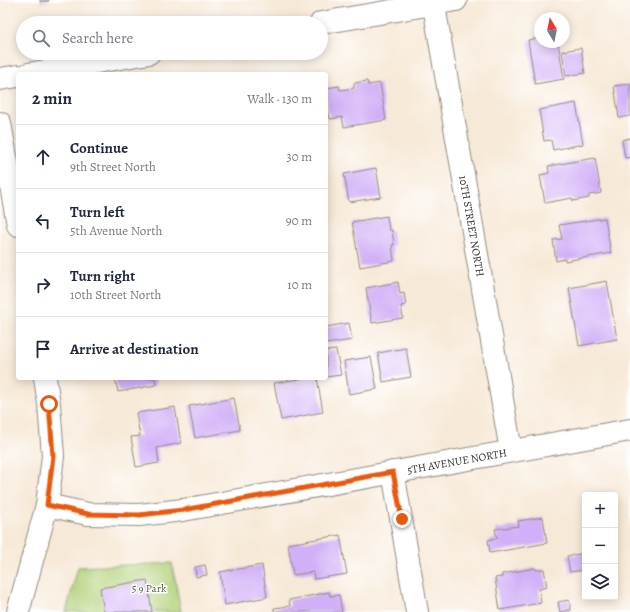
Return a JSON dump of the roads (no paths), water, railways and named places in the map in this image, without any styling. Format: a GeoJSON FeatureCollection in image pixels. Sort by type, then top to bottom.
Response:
{"type":"FeatureCollection","features":[{"type":"Feature","properties":{"kind":"street"},"geometry":{"type":"LineString","coordinates":[[328,22],[433,2],[456,0]]}},
{"type":"Feature","properties":{"kind":"street","name":"10TH STREET NORTH"},"geometry":{"type":"LineString","coordinates":[[433,2],[510,451]]}},
{"type":"Feature","properties":{"kind":"street"},"geometry":{"type":"LineString","coordinates":[[40,72],[109,60]]}},
{"type":"Feature","properties":{"kind":"street"},"geometry":{"type":"LineString","coordinates":[[0,79],[16,76]]}},
{"type":"Feature","properties":{"kind":"street"},"geometry":{"type":"LineString","coordinates":[[0,123],[16,215]]}},
{"type":"Feature","properties":{"kind":"street"},"geometry":{"type":"LineString","coordinates":[[18,612],[47,505],[53,456],[49,404],[45,380]]}},
{"type":"Feature","properties":{"kind":"street","name":"5TH AVENUE NORTH"},"geometry":{"type":"LineString","coordinates":[[47,505],[88,514],[139,515],[183,510],[630,430]]}},
{"type":"Feature","properties":{"kind":"street"},"geometry":{"type":"LineString","coordinates":[[393,472],[417,612]]}},
{"type":"Feature","properties":{"kind":"park label","name":"5 9 Park"},"geometry":{"type":"Point","coordinates":[149,588]}}]}
